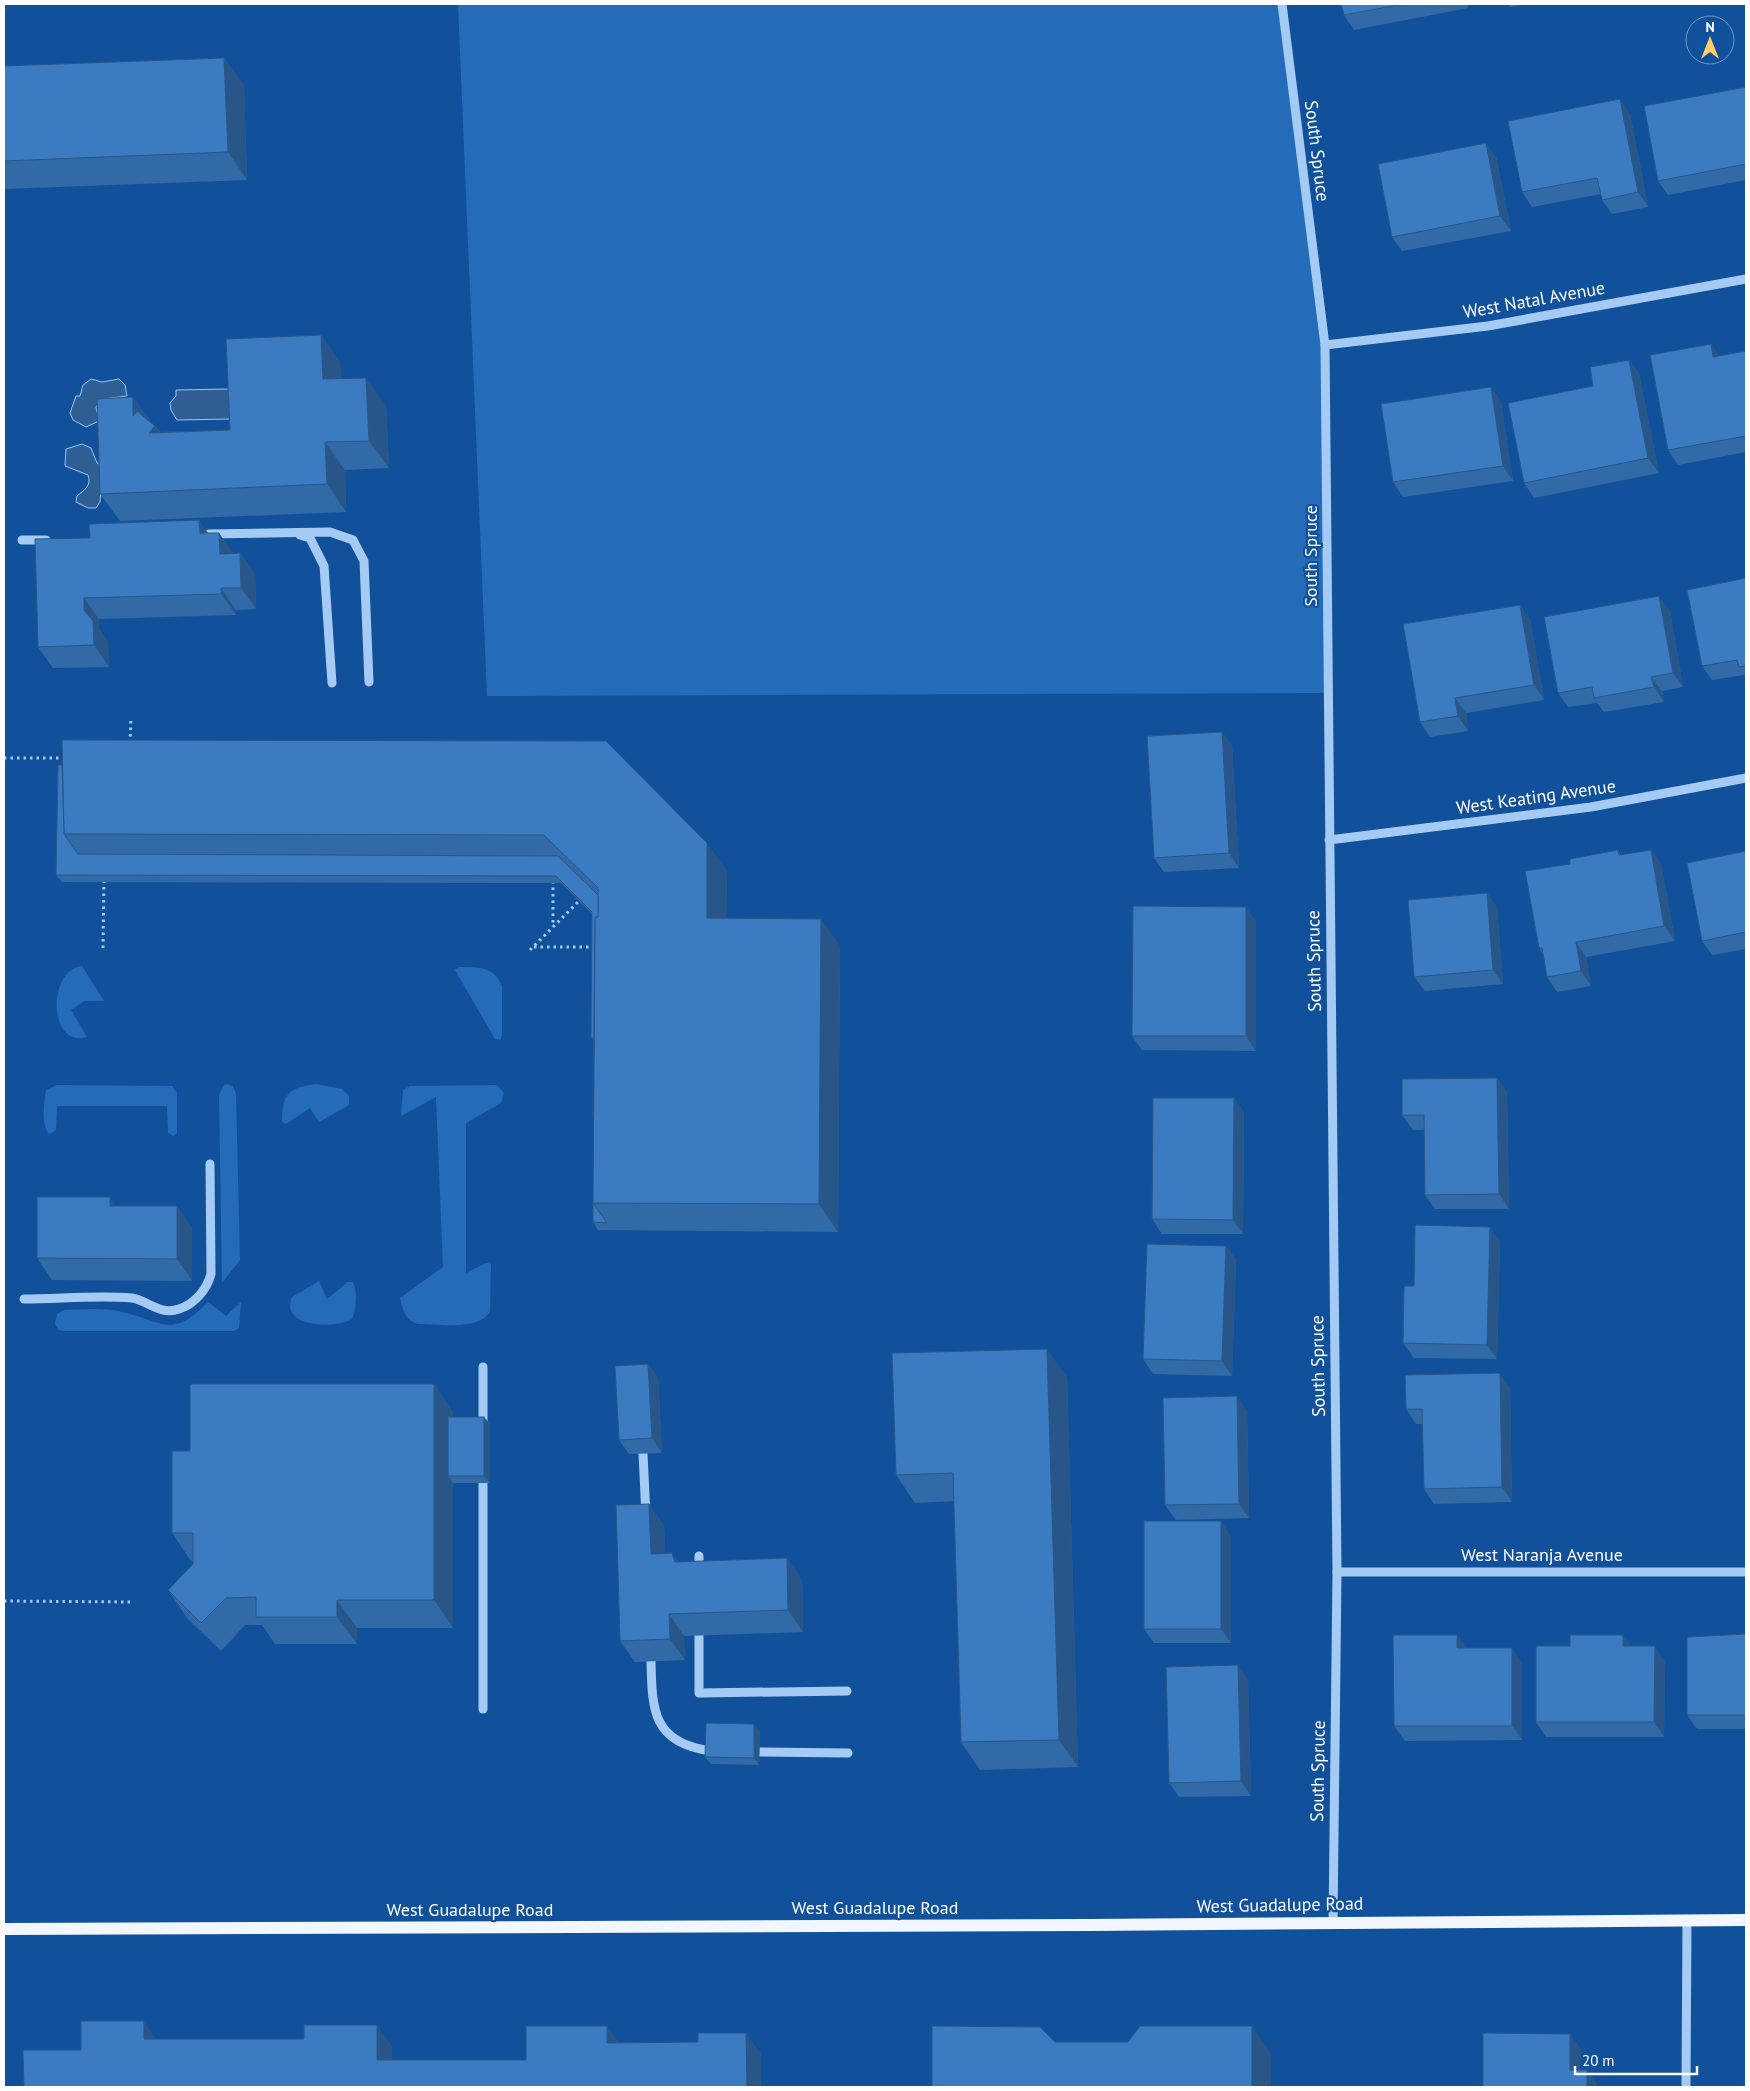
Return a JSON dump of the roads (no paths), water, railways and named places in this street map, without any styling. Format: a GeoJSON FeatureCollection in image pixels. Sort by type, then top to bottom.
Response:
{"type":"FeatureCollection","features":[{"type":"Feature","properties":{"kind":"main road","name":"West Guadalupe Road"},"geometry":{"type":"LineString","coordinates":[[4,1929],[1089,1925],[1746,1920]]}},
{"type":"Feature","properties":{"kind":"street","name":"South Spruce"},"geometry":{"type":"LineString","coordinates":[[1282,4],[1325,345],[1337,1572],[1333,1922]]}},
{"type":"Feature","properties":{"kind":"street","name":"West Natal Avenue"},"geometry":{"type":"LineString","coordinates":[[1325,345],[1488,326],[1746,279]]}},
{"type":"Feature","properties":{"kind":"street"},"geometry":{"type":"LineString","coordinates":[[288,532],[310,538],[324,566],[332,683]]}},
{"type":"Feature","properties":{"kind":"street"},"geometry":{"type":"LineString","coordinates":[[199,534],[330,532],[353,540],[364,561],[369,682]]}},
{"type":"Feature","properties":{"kind":"street"},"geometry":{"type":"LineString","coordinates":[[22,540],[51,539]]}},
{"type":"Feature","properties":{"kind":"street","name":"West Keating Avenue"},"geometry":{"type":"LineString","coordinates":[[1329,840],[1591,807],[1746,778]]}},
{"type":"Feature","properties":{"kind":"street"},"geometry":{"type":"LineString","coordinates":[[24,1299],[134,1298],[155,1309],[178,1310],[197,1298],[208,1286],[211,1274],[210,1164]]}},
{"type":"Feature","properties":{"kind":"street"},"geometry":{"type":"LineString","coordinates":[[483,1367],[483,1424]]}},
{"type":"Feature","properties":{"kind":"street"},"geometry":{"type":"LineString","coordinates":[[643,1454],[647,1526]]}},
{"type":"Feature","properties":{"kind":"street"},"geometry":{"type":"LineString","coordinates":[[483,1483],[483,1709]]}},
{"type":"Feature","properties":{"kind":"street"},"geometry":{"type":"LineString","coordinates":[[699,1556],[699,1583]]}},
{"type":"Feature","properties":{"kind":"street","name":"West Naranja Avenue"},"geometry":{"type":"LineString","coordinates":[[1337,1572],[1746,1572]]}},
{"type":"Feature","properties":{"kind":"street"},"geometry":{"type":"LineString","coordinates":[[699,1635],[699,1693],[847,1691]]}},
{"type":"Feature","properties":{"kind":"street"},"geometry":{"type":"LineString","coordinates":[[651,1662],[655,1711],[664,1731],[678,1742],[697,1749],[711,1751]]}},
{"type":"Feature","properties":{"kind":"street"},"geometry":{"type":"LineString","coordinates":[[759,1752],[848,1753]]}},
{"type":"Feature","properties":{"kind":"street"},"geometry":{"type":"LineString","coordinates":[[1686,2087],[1687,1920]]}}]}
